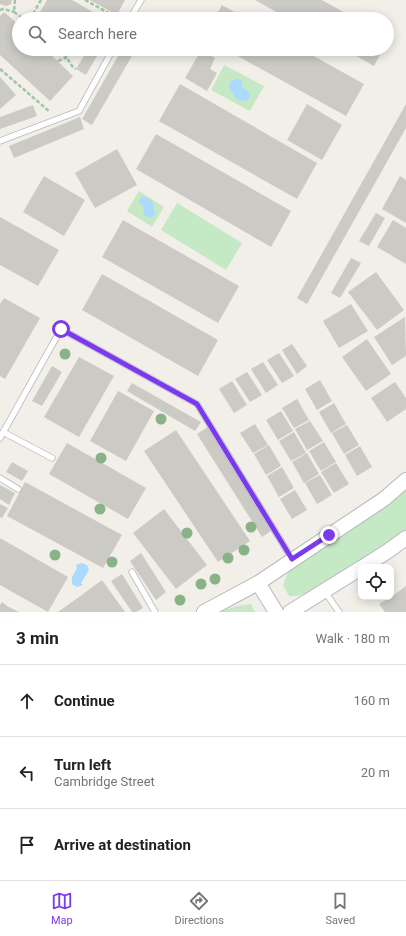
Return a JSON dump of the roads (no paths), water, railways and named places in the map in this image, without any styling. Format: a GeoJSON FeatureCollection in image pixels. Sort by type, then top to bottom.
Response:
{"type":"FeatureCollection","features":[{"type":"Feature","properties":{"kind":"street"},"geometry":{"type":"LineString","coordinates":[[204,612],[258,582],[384,499],[406,480]]}},
{"type":"Feature","properties":{"kind":"street"},"geometry":{"type":"LineString","coordinates":[[368,564],[406,538]]}},
{"type":"Feature","properties":{"kind":"street"},"geometry":{"type":"LineString","coordinates":[[290,612],[358,571]]}},
{"type":"Feature","properties":{"kind":"street"},"geometry":{"type":"LineString","coordinates":[[258,582],[276,612]]}},
{"type":"Feature","properties":{"kind":"lane"},"geometry":{"type":"LineString","coordinates":[[134,12],[141,0]]}},
{"type":"Feature","properties":{"kind":"lane"},"geometry":{"type":"LineString","coordinates":[[0,141],[79,111],[109,56]]}},
{"type":"Feature","properties":{"kind":"lane"},"geometry":{"type":"LineString","coordinates":[[0,438],[61,329],[197,404],[292,559]]}},
{"type":"Feature","properties":{"kind":"lane"},"geometry":{"type":"LineString","coordinates":[[3,432],[52,458]]}},
{"type":"Feature","properties":{"kind":"lane"},"geometry":{"type":"LineString","coordinates":[[0,478],[18,489]]}},
{"type":"Feature","properties":{"kind":"lane"},"geometry":{"type":"LineString","coordinates":[[132,572],[155,612]]}},
{"type":"Feature","properties":{"kind":"lane"},"geometry":{"type":"LineString","coordinates":[[325,592],[339,612]]}},
{"type":"Feature","properties":{"kind":"water"},"geometry":{"type":"Polygon","coordinates":[[[236,79],[242,80],[242,87],[250,93],[250,97],[247,100],[241,101],[238,99],[229,88],[230,82],[236,79]]]}},
{"type":"Feature","properties":{"kind":"water"},"geometry":{"type":"Polygon","coordinates":[[[142,197],[147,198],[154,203],[153,206],[155,213],[153,217],[146,217],[144,214],[143,206],[140,204],[139,200],[142,197]]]}},
{"type":"Feature","properties":{"kind":"water"},"geometry":{"type":"Polygon","coordinates":[[[82,563],[87,565],[89,570],[81,583],[83,585],[77,587],[72,584],[72,577],[77,568],[76,565],[82,563]]]}}]}
